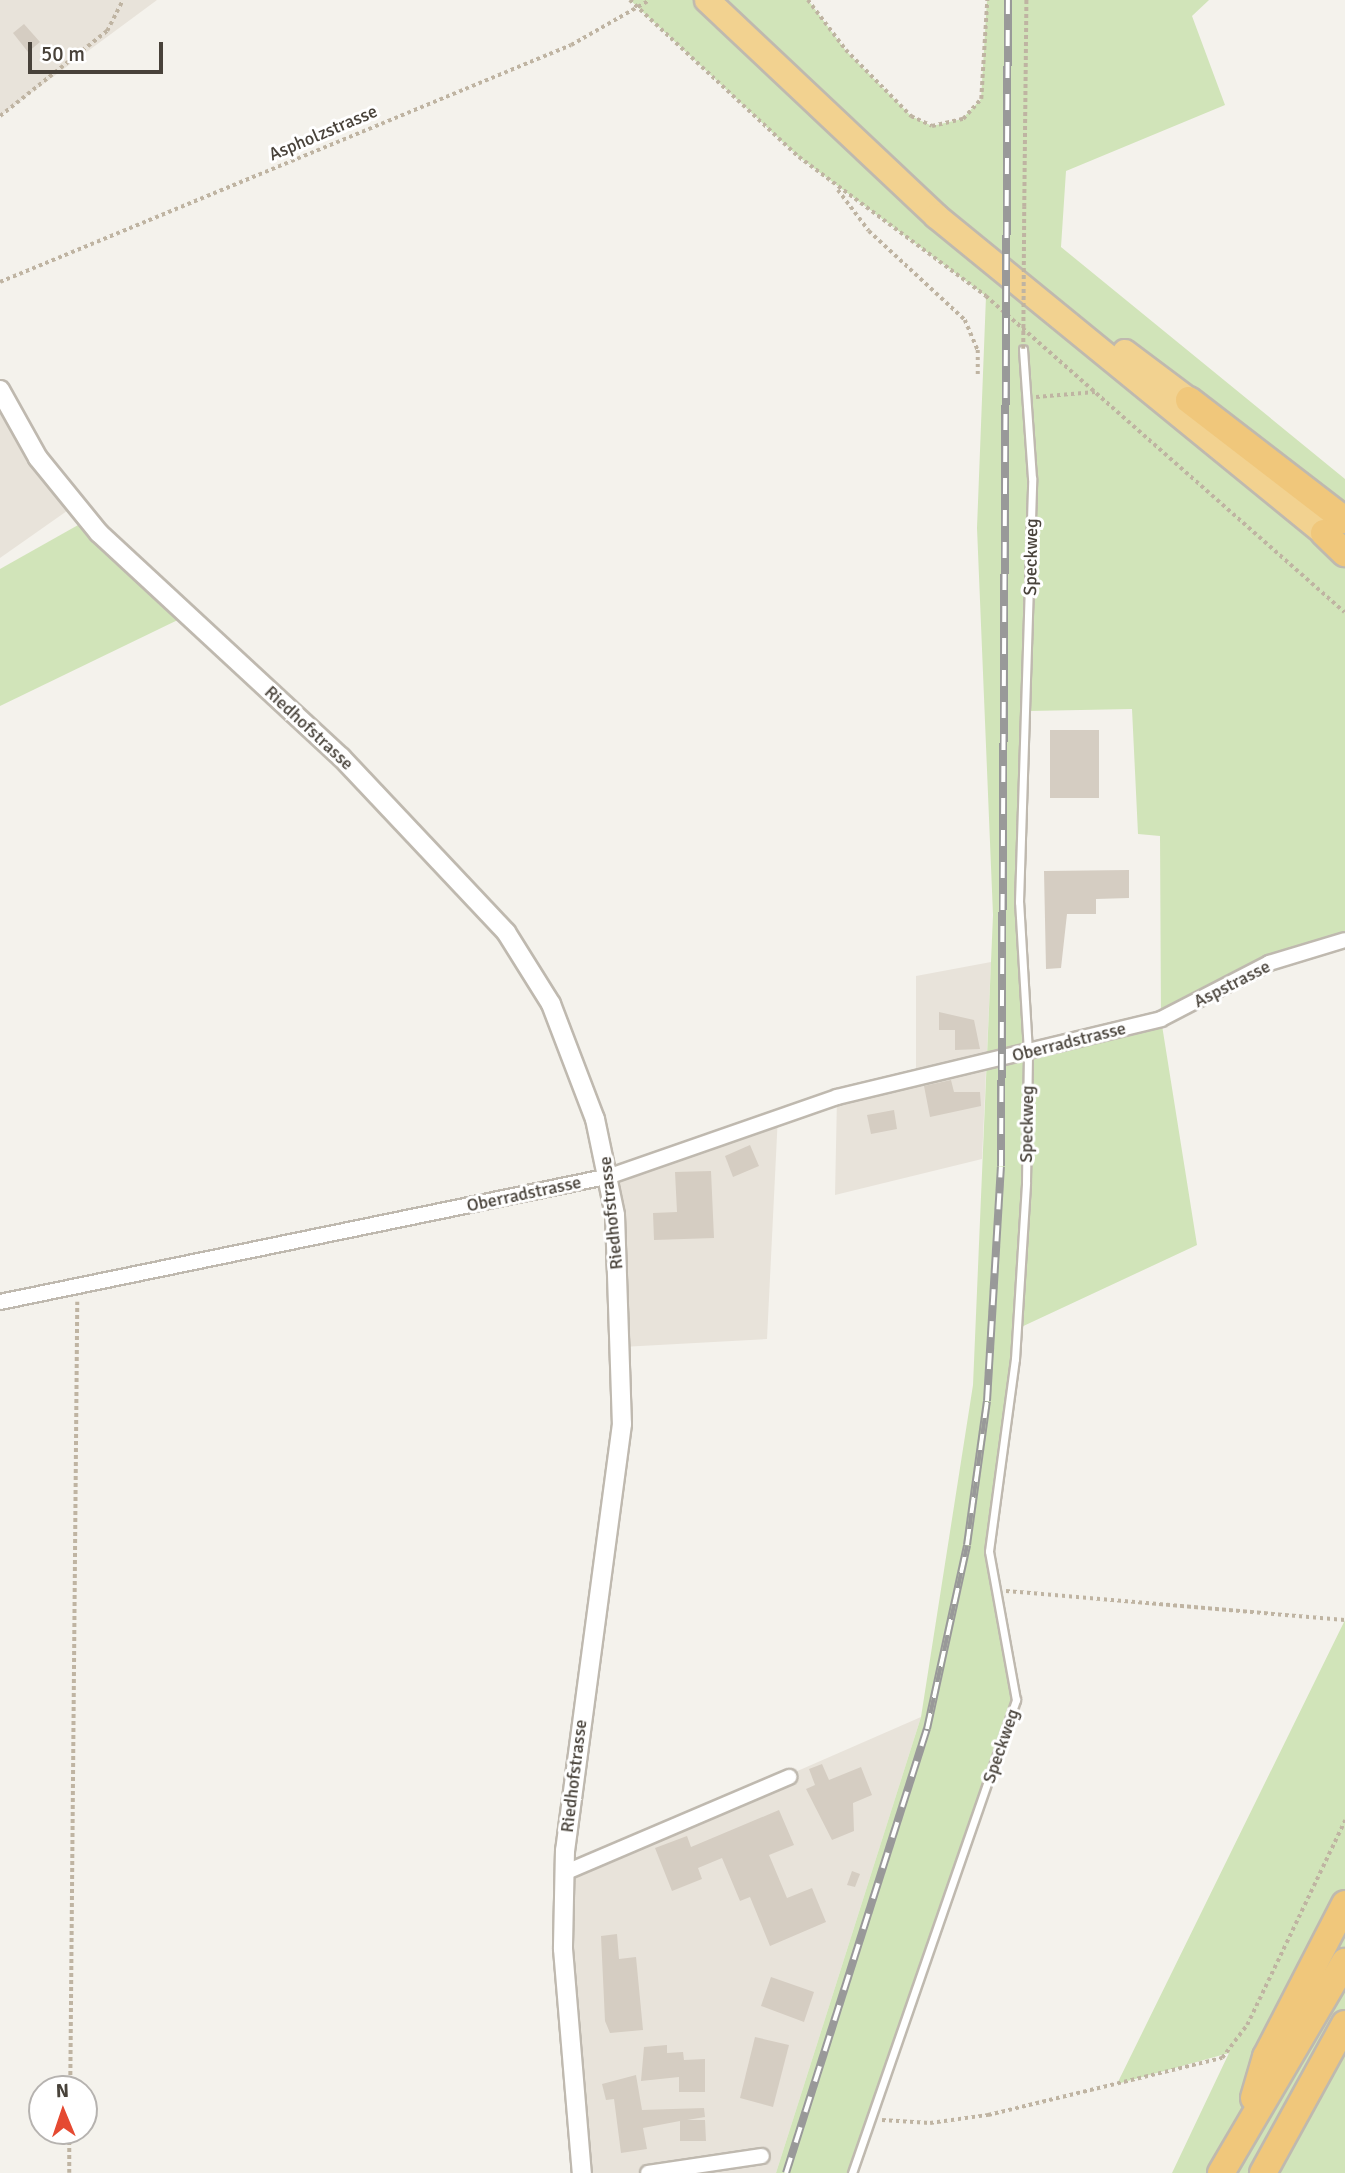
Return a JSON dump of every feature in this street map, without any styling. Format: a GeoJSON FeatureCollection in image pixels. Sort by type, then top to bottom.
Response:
{"type":"FeatureCollection","features":[{"type":"Feature","properties":{"kind":"highway"},"geometry":{"type":"LineString","coordinates":[[707,0],[956,233],[1334,526]]}},
{"type":"Feature","properties":{"kind":"highway"},"geometry":{"type":"LineString","coordinates":[[721,0],[880,152],[1189,400],[1334,526],[1345,553]]}},
{"type":"Feature","properties":{"kind":"highway"},"geometry":{"type":"LineString","coordinates":[[1247,2123],[1266,2057],[1345,1904]]}},
{"type":"Feature","properties":{"kind":"highway"},"geometry":{"type":"LineString","coordinates":[[1221,2173],[1247,2123],[1345,1962]]}},
{"type":"Feature","properties":{"kind":"highway"},"geometry":{"type":"LineString","coordinates":[[1263,2173],[1345,2024]]}},
{"type":"Feature","properties":{"kind":"street","name":"Riedhofstrasse"},"geometry":{"type":"LineString","coordinates":[[0,390],[38,458],[99,533],[359,774],[506,932],[559,1023],[610,1176],[622,1347],[621,1456],[564,1872],[564,1970],[582,2173]]}},
{"type":"Feature","properties":{"kind":"street","name":"Aspstrasse"},"geometry":{"type":"LineString","coordinates":[[1161,1019],[1269,963],[1345,940]]}},
{"type":"Feature","properties":{"kind":"street","name":"Oberradstrasse"},"geometry":{"type":"LineString","coordinates":[[0,1302],[610,1176],[790,1111],[1161,1019]]}},
{"type":"Feature","properties":{"kind":"street"},"geometry":{"type":"LineString","coordinates":[[564,1872],[789,1777]]}},
{"type":"Feature","properties":{"kind":"street"},"geometry":{"type":"LineString","coordinates":[[648,2173],[762,2156]]}},
{"type":"Feature","properties":{"kind":"lane","name":"Speckweg"},"geometry":{"type":"LineString","coordinates":[[852,2173],[1013,1721],[1016,1683],[994,1590],[989,1551],[1017,1329],[1028,1052],[1019,902],[1032,478],[1023,349]]}},
{"type":"Feature","properties":{"kind":"path"},"geometry":{"type":"LineString","coordinates":[[0,117],[107,31],[123,0]]}},
{"type":"Feature","properties":{"kind":"path"},"geometry":{"type":"LineString","coordinates":[[630,0],[836,188],[986,296],[1345,612]]}},
{"type":"Feature","properties":{"kind":"path","name":"Aspholzstrasse"},"geometry":{"type":"LineString","coordinates":[[0,282],[571,46],[640,9],[650,0]]}},
{"type":"Feature","properties":{"kind":"path"},"geometry":{"type":"LineString","coordinates":[[808,0],[846,51],[911,116],[932,126],[962,119],[981,99],[987,0]]}},
{"type":"Feature","properties":{"kind":"path"},"geometry":{"type":"LineString","coordinates":[[1023,349],[1026,0]]}},
{"type":"Feature","properties":{"kind":"path"},"geometry":{"type":"LineString","coordinates":[[836,188],[869,231],[965,320],[978,350],[978,378]]}},
{"type":"Feature","properties":{"kind":"path"},"geometry":{"type":"LineString","coordinates":[[1044,397],[1096,391]]}},
{"type":"Feature","properties":{"kind":"path"},"geometry":{"type":"LineString","coordinates":[[70,2075],[78,1286]]}},
{"type":"Feature","properties":{"kind":"path"},"geometry":{"type":"LineString","coordinates":[[994,1590],[1345,1620]]}},
{"type":"Feature","properties":{"kind":"path"},"geometry":{"type":"LineString","coordinates":[[870,2118],[913,2124],[988,2115],[1222,2059],[1239,2040],[1345,1820]]}},
{"type":"Feature","properties":{"kind":"path"},"geometry":{"type":"LineString","coordinates":[[69,2145],[69,2173]]}},
{"type":"Feature","properties":{"kind":"shaded area"},"geometry":{"type":"Polygon","coordinates":[[[0,0],[157,0],[0,116],[0,0]]]}},
{"type":"Feature","properties":{"kind":"shaded area"},"geometry":{"type":"Polygon","coordinates":[[[0,390],[74,506],[0,558],[0,390]]]}},
{"type":"Feature","properties":{"kind":"shaded area"},"geometry":{"type":"Polygon","coordinates":[[[991,962],[982,1159],[835,1195],[837,1097],[916,1079],[916,976],[991,962]]]}},
{"type":"Feature","properties":{"kind":"shaded area"},"geometry":{"type":"Polygon","coordinates":[[[778,1115],[767,1339],[622,1347],[610,1176],[778,1115]]]}},
{"type":"Feature","properties":{"kind":"shaded area"},"geometry":{"type":"Polygon","coordinates":[[[921,1717],[776,2173],[582,2173],[564,1873],[921,1717]]]}},
{"type":"Feature","properties":{"kind":"green space"},"geometry":{"type":"Polygon","coordinates":[[[630,0],[808,0],[846,51],[911,116],[932,126],[962,119],[981,99],[987,0],[1209,0],[1192,16],[1225,105],[1066,171],[1061,247],[1345,479],[1345,940],[1286,957],[1161,1019],[1197,1245],[1017,1329],[989,1551],[1016,1700],[1013,1721],[920,1965],[852,2173],[776,2173],[921,1717],[973,1385],[993,915],[977,528],[986,296],[799,157],[630,0]],[[1132,709],[1029,711],[1019,902],[1028,1051],[1161,1019],[1160,836],[1138,834],[1132,709]]]}},
{"type":"Feature","properties":{"kind":"green space"},"geometry":{"type":"Polygon","coordinates":[[[87,520],[186,616],[0,706],[0,569],[87,520]]]}},
{"type":"Feature","properties":{"kind":"green space"},"geometry":{"type":"Polygon","coordinates":[[[1345,1620],[1345,2173],[1172,2173],[1229,2053],[1117,2084],[1345,1620]]]}},
{"type":"Feature","properties":{"kind":"building"},"geometry":{"type":"Polygon","coordinates":[[[24,24],[40,42],[28,52],[13,33],[24,24]]]}},
{"type":"Feature","properties":{"kind":"building"},"geometry":{"type":"Polygon","coordinates":[[[1050,730],[1099,730],[1099,798],[1050,798],[1050,730]]]}},
{"type":"Feature","properties":{"kind":"building"},"geometry":{"type":"Polygon","coordinates":[[[1129,870],[1129,898],[1096,899],[1096,914],[1067,914],[1061,968],[1046,969],[1044,871],[1129,870]]]}},
{"type":"Feature","properties":{"kind":"building"},"geometry":{"type":"Polygon","coordinates":[[[939,1012],[974,1020],[980,1049],[955,1050],[955,1030],[939,1030],[939,1012]]]}},
{"type":"Feature","properties":{"kind":"building"},"geometry":{"type":"Polygon","coordinates":[[[951,1080],[954,1092],[980,1092],[981,1106],[930,1117],[924,1086],[951,1080]]]}},
{"type":"Feature","properties":{"kind":"building"},"geometry":{"type":"Polygon","coordinates":[[[894,1110],[897,1129],[871,1134],[867,1115],[894,1110]]]}},
{"type":"Feature","properties":{"kind":"building"},"geometry":{"type":"Polygon","coordinates":[[[750,1145],[759,1166],[733,1177],[725,1156],[750,1145]]]}},
{"type":"Feature","properties":{"kind":"building"},"geometry":{"type":"Polygon","coordinates":[[[711,1171],[714,1238],[654,1240],[653,1213],[677,1212],[675,1172],[711,1171]]]}},
{"type":"Feature","properties":{"kind":"building"},"geometry":{"type":"Polygon","coordinates":[[[822,1764],[829,1780],[861,1767],[872,1795],[853,1803],[854,1831],[832,1840],[806,1789],[815,1785],[809,1769],[822,1764]]]}},
{"type":"Feature","properties":{"kind":"building"},"geometry":{"type":"Polygon","coordinates":[[[779,1810],[794,1845],[769,1855],[787,1898],[812,1888],[826,1922],[770,1946],[750,1897],[740,1901],[722,1858],[698,1868],[702,1879],[672,1891],[655,1848],[687,1836],[691,1847],[779,1810]]]}},
{"type":"Feature","properties":{"kind":"building"},"geometry":{"type":"Polygon","coordinates":[[[852,1871],[860,1874],[855,1887],[847,1885],[852,1871]]]}},
{"type":"Feature","properties":{"kind":"building"},"geometry":{"type":"Polygon","coordinates":[[[617,1934],[619,1959],[636,1957],[643,2030],[610,2033],[605,2021],[601,1936],[617,1934]]]}},
{"type":"Feature","properties":{"kind":"building"},"geometry":{"type":"Polygon","coordinates":[[[771,1977],[814,1992],[804,2022],[761,2006],[771,1977]]]}},
{"type":"Feature","properties":{"kind":"building"},"geometry":{"type":"Polygon","coordinates":[[[755,2037],[789,2045],[773,2107],[740,2098],[755,2037]]]}},
{"type":"Feature","properties":{"kind":"building"},"geometry":{"type":"Polygon","coordinates":[[[667,2045],[667,2053],[683,2052],[684,2060],[705,2059],[705,2092],[679,2092],[679,2077],[641,2081],[644,2047],[667,2045]]]}},
{"type":"Feature","properties":{"kind":"building"},"geometry":{"type":"Polygon","coordinates":[[[636,2075],[642,2110],[704,2108],[705,2117],[687,2120],[705,2120],[706,2141],[680,2141],[680,2121],[643,2128],[647,2149],[621,2153],[614,2099],[606,2100],[602,2084],[636,2075]]]}},
{"type":"Feature","properties":{"kind":"railway"},"geometry":{"type":"LineString","coordinates":[[786,2173],[927,1729],[967,1545],[987,1401],[1001,1166],[1008,0]]}}]}
